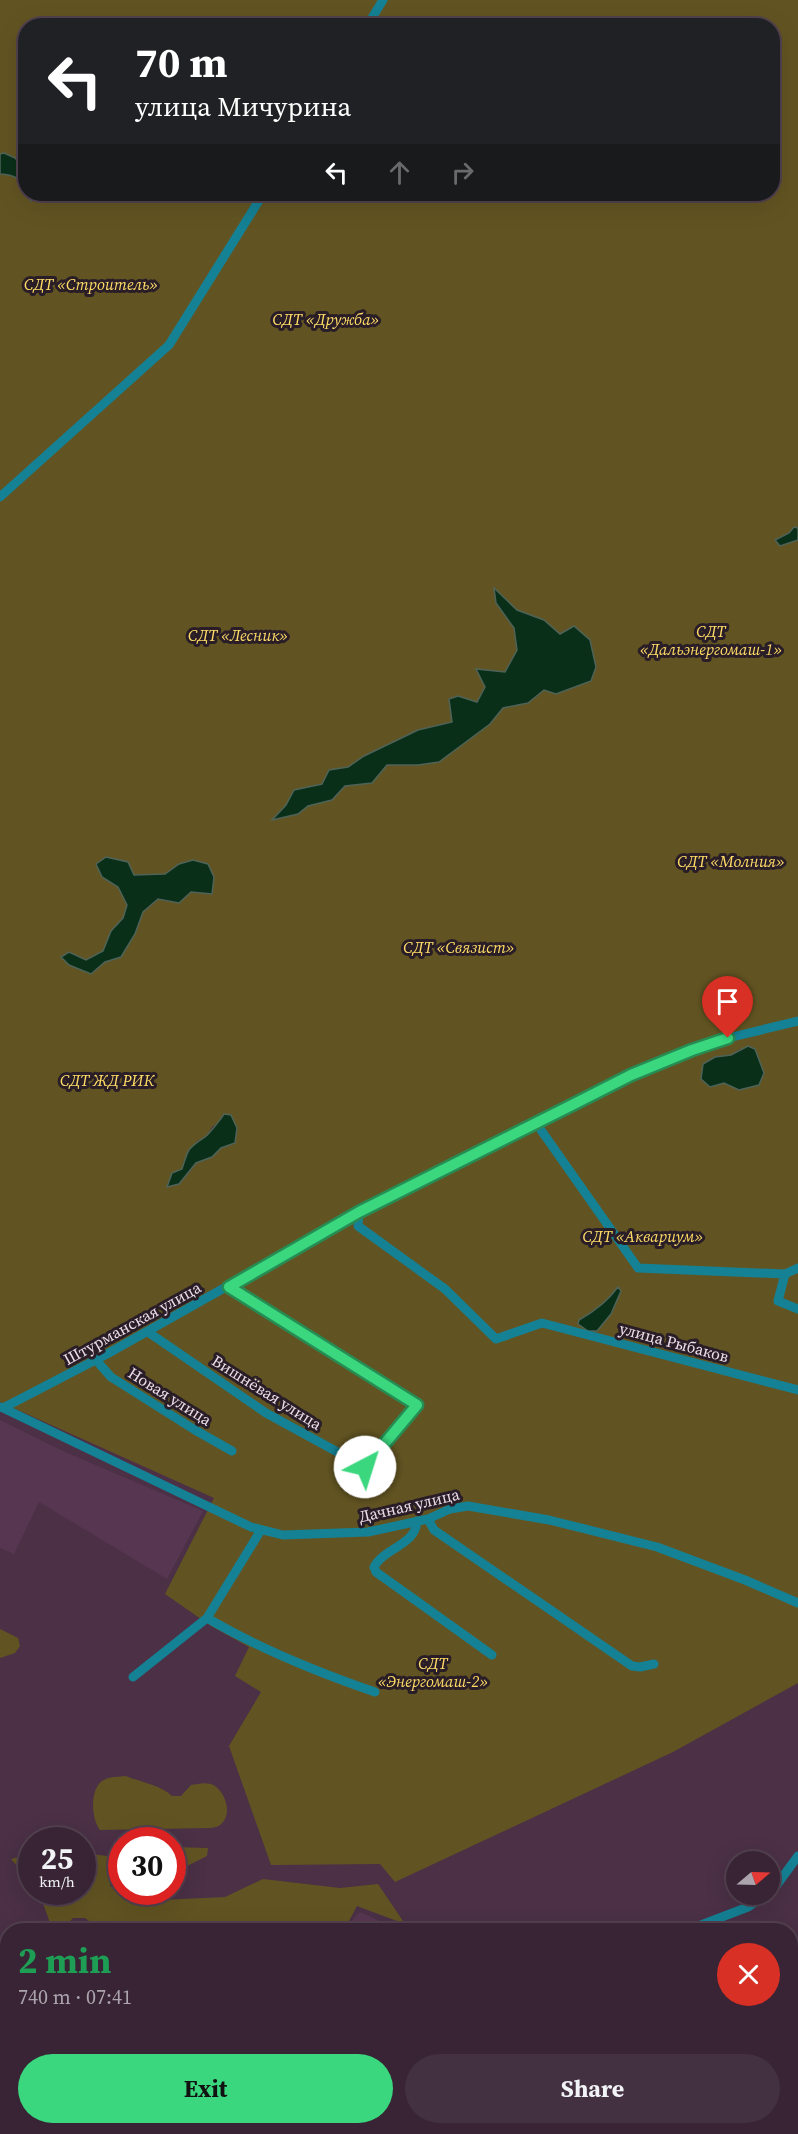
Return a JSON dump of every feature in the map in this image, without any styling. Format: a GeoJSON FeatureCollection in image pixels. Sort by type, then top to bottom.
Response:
{"type":"FeatureCollection","features":[{"type":"Feature","properties":{"kind":"street"},"geometry":{"type":"LineString","coordinates":[[372,18],[383,0]]}},
{"type":"Feature","properties":{"kind":"street"},"geometry":{"type":"LineString","coordinates":[[0,497],[169,345],[259,201]]}},
{"type":"Feature","properties":{"kind":"street","name":"Штурманская улица"},"geometry":{"type":"LineString","coordinates":[[2,1408],[148,1332],[359,1212],[631,1075],[728,1038],[798,1021]]}},
{"type":"Feature","properties":{"kind":"street"},"geometry":{"type":"LineString","coordinates":[[536,1123],[638,1268],[785,1274],[798,1268]]}},
{"type":"Feature","properties":{"kind":"street","name":"улица Рыбаков"},"geometry":{"type":"LineString","coordinates":[[359,1212],[358,1226],[445,1289],[496,1339],[542,1323],[798,1390]]}},
{"type":"Feature","properties":{"kind":"street"},"geometry":{"type":"LineString","coordinates":[[785,1274],[778,1301],[798,1309]]}},
{"type":"Feature","properties":{"kind":"street","name":"Вишнёвая улица"},"geometry":{"type":"LineString","coordinates":[[148,1332],[266,1413],[365,1467],[417,1405],[229,1287]]}},
{"type":"Feature","properties":{"kind":"street","name":"Новая улица"},"geometry":{"type":"LineString","coordinates":[[96,1360],[111,1377],[232,1451]]}},
{"type":"Feature","properties":{"kind":"street","name":"Дачная улица"},"geometry":{"type":"LineString","coordinates":[[2,1408],[250,1527],[261,1530],[283,1535],[368,1532],[428,1519],[462,1506],[549,1520],[657,1547],[745,1580],[798,1603]]}},
{"type":"Feature","properties":{"kind":"street"},"geometry":{"type":"LineString","coordinates":[[428,1519],[434,1530],[632,1666],[654,1664]]}},
{"type":"Feature","properties":{"kind":"street"},"geometry":{"type":"LineString","coordinates":[[417,1521],[414,1534],[378,1561],[374,1567],[376,1572],[492,1655]]}},
{"type":"Feature","properties":{"kind":"street"},"geometry":{"type":"LineString","coordinates":[[133,1677],[207,1618],[261,1530]]}},
{"type":"Feature","properties":{"kind":"street"},"geometry":{"type":"LineString","coordinates":[[207,1618],[239,1637],[274,1653],[375,1692]]}},
{"type":"Feature","properties":{"kind":"street"},"geometry":{"type":"LineString","coordinates":[[780,1881],[798,1856]]}},
{"type":"Feature","properties":{"kind":"street"},"geometry":{"type":"LineString","coordinates":[[706,1923],[751,1905]]}},
{"type":"Feature","properties":{"kind":"shaded area"},"geometry":{"type":"Polygon","coordinates":[[[4,153],[18,161],[18,179],[0,174],[0,154],[4,153]]]}},
{"type":"Feature","properties":{"kind":"shaded area"},"geometry":{"type":"Polygon","coordinates":[[[794,527],[798,528],[798,540],[780,546],[775,540],[789,533],[794,527]]]}},
{"type":"Feature","properties":{"kind":"shaded area"},"geometry":{"type":"Polygon","coordinates":[[[494,588],[517,610],[544,620],[560,634],[574,626],[590,640],[596,667],[591,681],[556,694],[544,690],[528,703],[503,708],[490,724],[439,762],[387,765],[372,783],[345,786],[332,800],[308,806],[298,814],[272,820],[286,805],[294,790],[322,784],[329,770],[348,767],[364,756],[418,730],[452,722],[449,699],[458,696],[477,702],[485,687],[476,669],[505,672],[517,650],[514,628],[496,603],[494,588]]]}},
{"type":"Feature","properties":{"kind":"shaded area"},"geometry":{"type":"Polygon","coordinates":[[[106,857],[128,862],[134,875],[165,874],[179,864],[193,860],[208,864],[214,877],[212,894],[191,892],[179,903],[158,899],[143,912],[135,934],[121,957],[105,962],[91,974],[69,965],[61,957],[69,952],[86,960],[103,951],[111,931],[123,918],[127,905],[118,887],[102,877],[96,864],[106,857]]]}},
{"type":"Feature","properties":{"kind":"shaded area"},"geometry":{"type":"Polygon","coordinates":[[[748,1046],[755,1049],[764,1073],[759,1085],[739,1090],[724,1083],[710,1087],[701,1079],[703,1064],[715,1057],[731,1055],[748,1046]]]}},
{"type":"Feature","properties":{"kind":"shaded area"},"geometry":{"type":"Polygon","coordinates":[[[224,1114],[231,1115],[237,1128],[235,1143],[221,1148],[212,1157],[196,1163],[179,1184],[167,1187],[172,1173],[182,1169],[189,1150],[207,1136],[224,1114]]]}},
{"type":"Feature","properties":{"kind":"shaded area"},"geometry":{"type":"Polygon","coordinates":[[[618,1287],[621,1291],[611,1314],[597,1331],[588,1331],[578,1324],[579,1320],[600,1306],[618,1287]]]}},
{"type":"Feature","properties":{"kind":"shaded area"},"geometry":{"type":"Polygon","coordinates":[[[0,1420],[63,1451],[203,1511],[167,1579],[39,1502],[14,1554],[0,1548],[0,1420]]]}},
{"type":"Feature","properties":{"kind":"shaded area"},"geometry":{"type":"Polygon","coordinates":[[[360,1912],[384,1923],[349,1923],[360,1912]]]}},
{"type":"Feature","properties":{"kind":"green space"},"geometry":{"type":"Polygon","coordinates":[[[0,0],[798,0],[798,528],[794,527],[780,546],[798,540],[798,1683],[673,1752],[395,1882],[380,1864],[271,1865],[229,1746],[261,1692],[235,1676],[249,1647],[211,1626],[165,1594],[214,1498],[0,1402],[0,0]],[[495,589],[496,603],[514,628],[517,651],[505,672],[485,687],[477,702],[458,696],[452,722],[417,730],[364,756],[348,767],[329,770],[322,784],[294,790],[274,820],[298,814],[308,806],[332,800],[345,786],[372,783],[387,765],[439,762],[490,724],[503,708],[528,703],[544,690],[560,634],[544,620],[517,610],[495,589]],[[106,857],[96,864],[102,877],[118,887],[128,905],[123,918],[111,931],[103,951],[86,960],[69,952],[91,974],[105,962],[121,957],[135,934],[143,912],[159,899],[179,903],[179,864],[165,874],[134,875],[128,862],[106,857]],[[740,1049],[731,1055],[715,1057],[701,1078],[710,1086],[724,1083],[739,1090],[764,1073],[755,1049],[740,1049]],[[220,1121],[212,1127],[207,1136],[197,1141],[182,1169],[172,1173],[167,1186],[189,1173],[196,1163],[212,1157],[221,1148],[234,1143],[220,1121]]]}},
{"type":"Feature","properties":{"kind":"green space"},"geometry":{"type":"Polygon","coordinates":[[[0,1629],[18,1638],[20,1646],[15,1653],[0,1658],[0,1629]]]}},
{"type":"Feature","properties":{"kind":"green space"},"geometry":{"type":"Polygon","coordinates":[[[126,1776],[156,1786],[172,1796],[181,1796],[191,1785],[211,1784],[224,1797],[227,1809],[224,1821],[219,1826],[211,1828],[108,1827],[108,1830],[100,1830],[95,1820],[94,1794],[99,1784],[111,1777],[126,1776]]]}},
{"type":"Feature","properties":{"kind":"green space"},"geometry":{"type":"Polygon","coordinates":[[[186,1847],[208,1848],[207,1856],[186,1866],[186,1847]]]}},
{"type":"Feature","properties":{"kind":"green space"},"geometry":{"type":"Polygon","coordinates":[[[96,1855],[108,1855],[108,1905],[186,1905],[186,1899],[225,1897],[263,1879],[340,1888],[378,1884],[404,1923],[357,1906],[348,1923],[92,1923],[85,1918],[73,1918],[68,1923],[49,1923],[44,1905],[96,1905],[96,1855]]]}},
{"type":"Feature","properties":{"kind":"green space"},"geometry":{"type":"Polygon","coordinates":[[[18,1857],[18,1867],[11,1859],[18,1857]]]}},
{"type":"Feature","properties":{"kind":"route"},"geometry":{"type":"LineString","coordinates":[[365,1467],[417,1405],[229,1287],[359,1212],[631,1075],[728,1038]]}},
{"type":"Feature","properties":{"kind":"park label","name":"СДТ «Строитель»"},"geometry":{"type":"Point","coordinates":[91,284]}},
{"type":"Feature","properties":{"kind":"park label","name":"СДТ «Дружба»"},"geometry":{"type":"Point","coordinates":[326,319]}},
{"type":"Feature","properties":{"kind":"park label","name":"СДТ «Лесник»"},"geometry":{"type":"Point","coordinates":[238,635]}},
{"type":"Feature","properties":{"kind":"park label","name":"СДТ «Дальэнергомаш-1»"},"geometry":{"type":"Point","coordinates":[711,640]}},
{"type":"Feature","properties":{"kind":"park label","name":"СДТ «Молния»"},"geometry":{"type":"Point","coordinates":[731,861]}},
{"type":"Feature","properties":{"kind":"park label","name":"СДТ «Связист»"},"geometry":{"type":"Point","coordinates":[459,947]}},
{"type":"Feature","properties":{"kind":"park label","name":"СДТ ЖД РИК"},"geometry":{"type":"Point","coordinates":[107,1080]}},
{"type":"Feature","properties":{"kind":"park label","name":"СДТ «Аквариум»"},"geometry":{"type":"Point","coordinates":[643,1236]}},
{"type":"Feature","properties":{"kind":"park label","name":"СДТ «Энергомаш-2»"},"geometry":{"type":"Point","coordinates":[433,1672]}}]}
